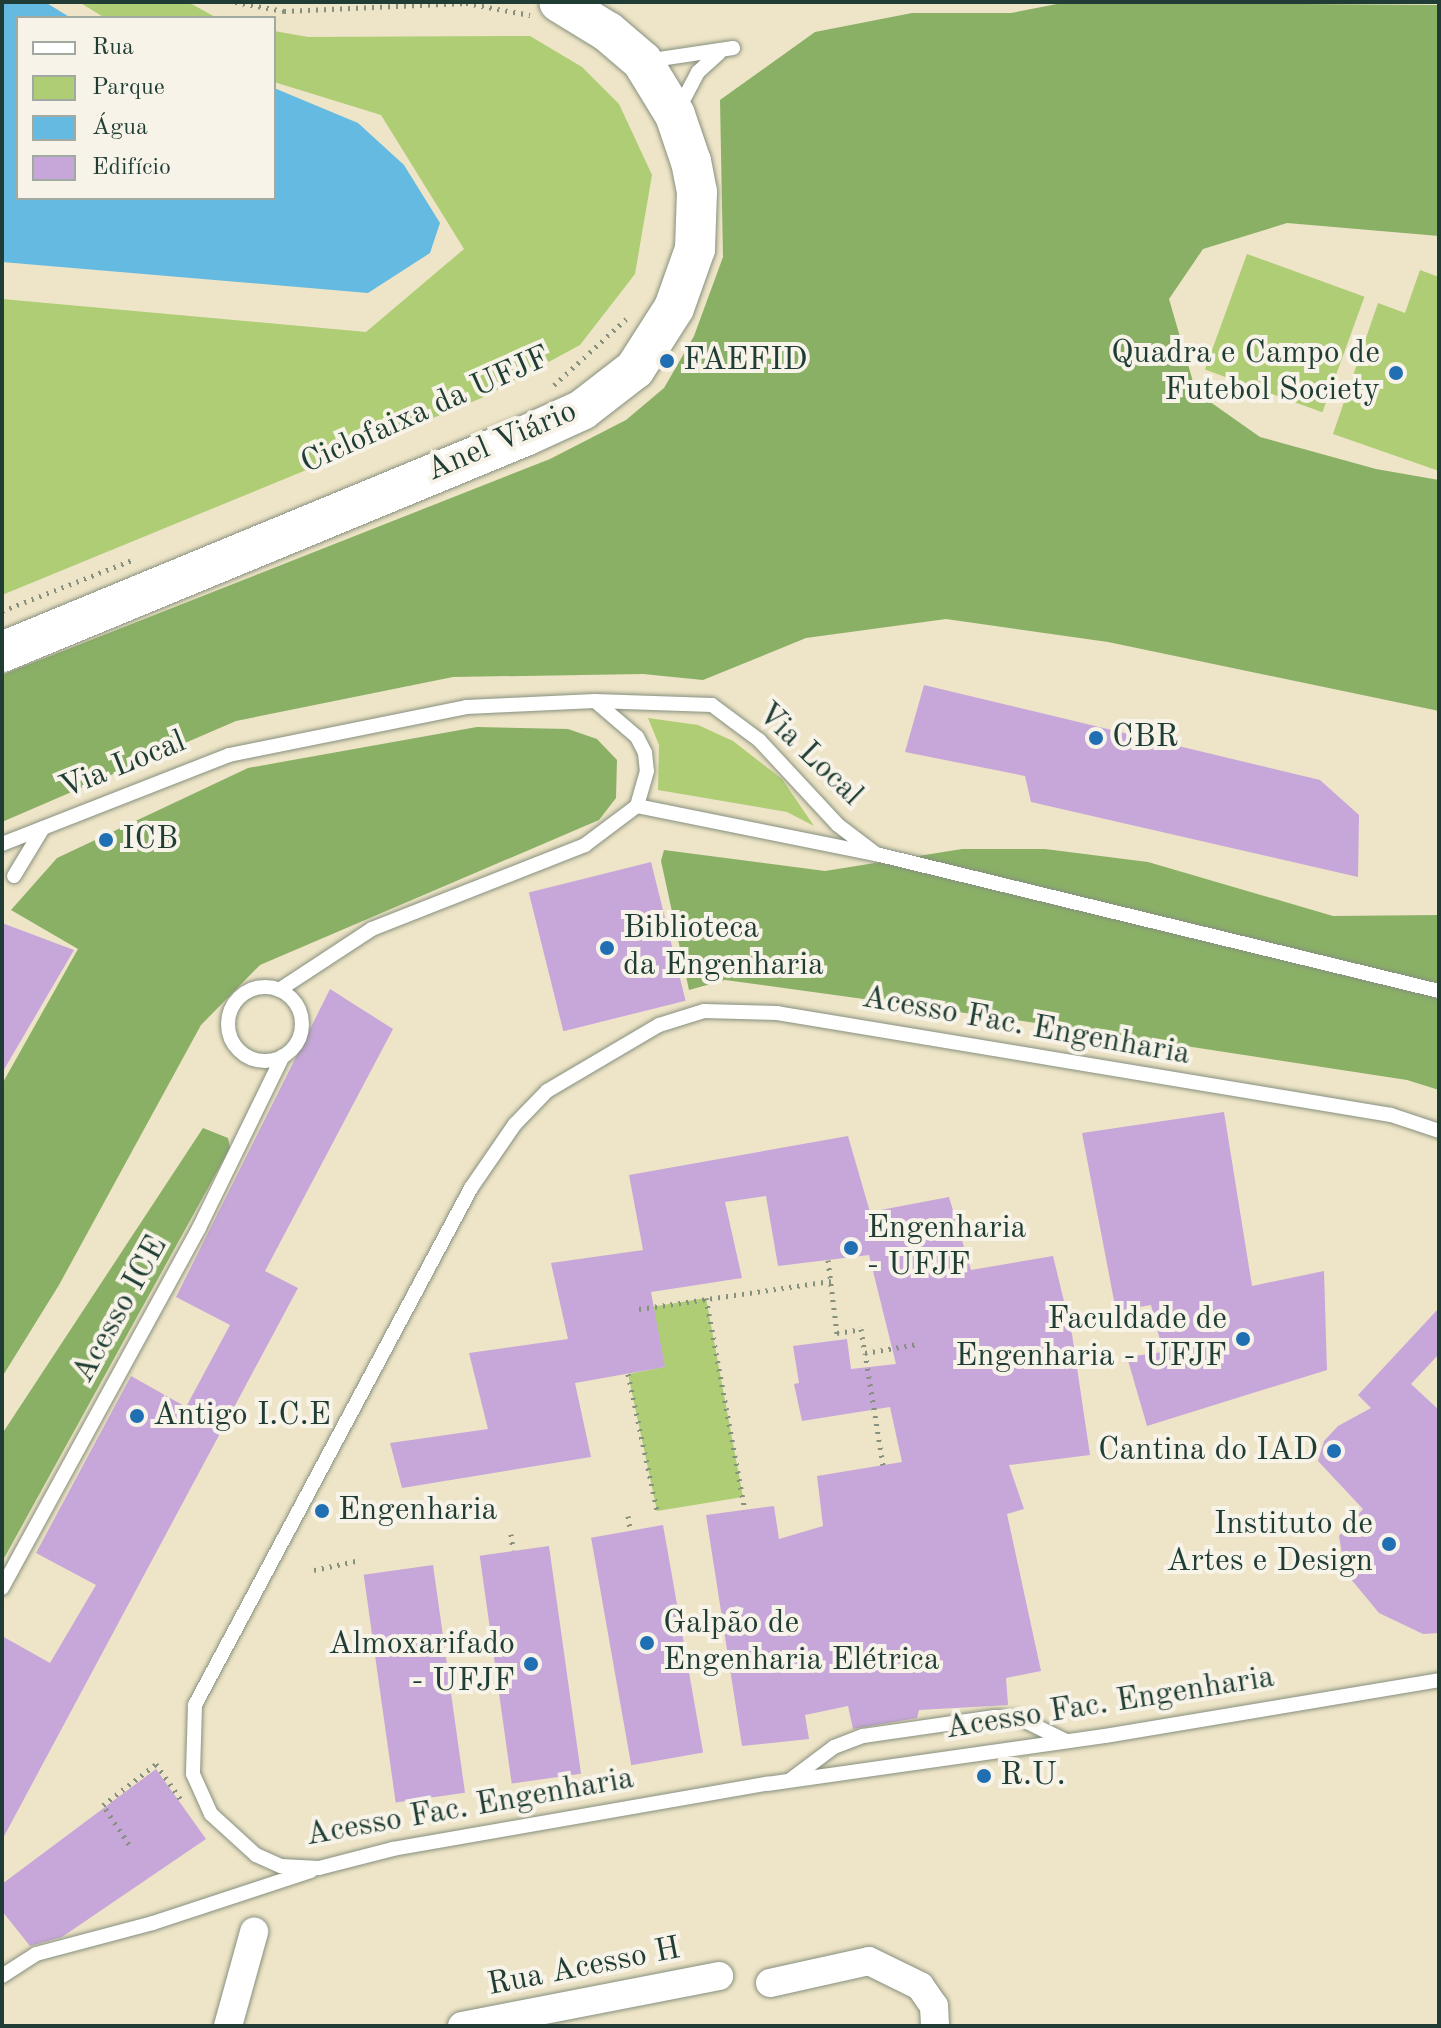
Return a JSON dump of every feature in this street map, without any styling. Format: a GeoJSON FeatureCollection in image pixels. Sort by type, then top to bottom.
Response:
{"type":"FeatureCollection","features":[{"type":"Feature","properties":{"kind":"main road","name":"Anel Viário"},"geometry":{"type":"LineString","coordinates":[[2,652],[525,436],[582,410],[635,369],[674,308],[695,249],[697,192],[675,115],[642,61],[608,32],[552,11]]}},
{"type":"Feature","properties":{"kind":"street"},"geometry":{"type":"LineString","coordinates":[[228,2026],[254,1932]]}},
{"type":"Feature","properties":{"kind":"street"},"geometry":{"type":"LineString","coordinates":[[770,1983],[869,1961],[920,1986],[934,2006],[935,2026]]}},
{"type":"Feature","properties":{"kind":"street","name":"Rua Acesso H"},"geometry":{"type":"LineString","coordinates":[[462,2026],[719,1976]]}},
{"type":"Feature","properties":{"kind":"lane"},"geometry":{"type":"LineString","coordinates":[[642,61],[726,50],[698,72],[675,115]]}},
{"type":"Feature","properties":{"kind":"lane"},"geometry":{"type":"LineString","coordinates":[[279,990],[297,1005],[302,1027],[293,1048],[283,1056],[262,1061],[241,1052],[228,1021],[245,993],[279,990],[372,929],[585,845],[637,806],[647,771],[645,753],[637,737],[595,701]]}},
{"type":"Feature","properties":{"kind":"lane","name":"Via Local"},"geometry":{"type":"LineString","coordinates":[[2,844],[165,776],[229,755],[466,707],[595,701],[712,705],[759,740],[838,825],[876,854],[1439,991]]}},
{"type":"Feature","properties":{"kind":"lane"},"geometry":{"type":"LineString","coordinates":[[637,806],[876,854]]}},
{"type":"Feature","properties":{"kind":"lane"},"geometry":{"type":"LineString","coordinates":[[14,876],[44,828]]}},
{"type":"Feature","properties":{"kind":"lane","name":"Acesso Fac. Engenharia"},"geometry":{"type":"LineString","coordinates":[[1439,1131],[1391,1115],[777,1013],[704,1011],[659,1025],[547,1091],[515,1124],[471,1188],[195,1705],[192,1762],[198,1794],[211,1814],[256,1855],[281,1866],[319,1868],[393,1849],[790,1781],[1066,1741],[1439,1680]]}},
{"type":"Feature","properties":{"kind":"lane","name":"Acesso ICE"},"geometry":{"type":"LineString","coordinates":[[2,1588],[199,1228],[283,1056]]}},
{"type":"Feature","properties":{"kind":"lane"},"geometry":{"type":"LineString","coordinates":[[790,1781],[834,1747],[863,1736],[980,1719],[1019,1718],[1066,1741]]}},
{"type":"Feature","properties":{"kind":"lane"},"geometry":{"type":"LineString","coordinates":[[2,1976],[36,1954],[153,1923],[319,1868]]}},
{"type":"Feature","properties":{"kind":"path"},"geometry":{"type":"LineString","coordinates":[[235,2],[284,11],[466,3],[552,11]]}},
{"type":"Feature","properties":{"kind":"path","name":"Ciclofaixa da UFJF"},"geometry":{"type":"LineString","coordinates":[[538,392],[594,354],[633,308]]}},
{"type":"Feature","properties":{"kind":"path"},"geometry":{"type":"LineString","coordinates":[[2,611],[146,555]]}},
{"type":"Feature","properties":{"kind":"path"},"geometry":{"type":"LineString","coordinates":[[828,1260],[837,1333],[861,1329],[883,1465]]}},
{"type":"Feature","properties":{"kind":"path"},"geometry":{"type":"LineString","coordinates":[[639,1309],[831,1281]]}},
{"type":"Feature","properties":{"kind":"path"},"geometry":{"type":"LineString","coordinates":[[706,1298],[745,1510]]}},
{"type":"Feature","properties":{"kind":"path"},"geometry":{"type":"LineString","coordinates":[[865,1353],[918,1344]]}},
{"type":"Feature","properties":{"kind":"path"},"geometry":{"type":"LineString","coordinates":[[628,1374],[657,1511]]}},
{"type":"Feature","properties":{"kind":"path"},"geometry":{"type":"LineString","coordinates":[[628,1516],[630,1529]]}},
{"type":"Feature","properties":{"kind":"path"},"geometry":{"type":"LineString","coordinates":[[511,1534],[513,1550]]}},
{"type":"Feature","properties":{"kind":"path"},"geometry":{"type":"LineString","coordinates":[[314,1570],[356,1561]]}},
{"type":"Feature","properties":{"kind":"path"},"geometry":{"type":"LineString","coordinates":[[129,1844],[103,1805],[156,1764],[184,1804],[198,1794]]}},
{"type":"Feature","properties":{"kind":"green space"},"geometry":{"type":"Polygon","coordinates":[[[79,2],[188,2],[213,16],[102,16],[79,2]]]}},
{"type":"Feature","properties":{"kind":"green space"},"geometry":{"type":"Polygon","coordinates":[[[1067,2],[1439,5],[1439,236],[1287,223],[1203,249],[1169,299],[1196,392],[1260,437],[1376,469],[1439,480],[1439,711],[1108,642],[946,619],[806,638],[703,680],[643,674],[453,677],[236,721],[2,822],[2,675],[550,459],[626,420],[664,388],[694,336],[723,257],[720,100],[815,32],[912,13],[1011,13],[1067,2]]]}},
{"type":"Feature","properties":{"kind":"green space"},"geometry":{"type":"Polygon","coordinates":[[[276,31],[308,37],[530,36],[582,67],[619,104],[652,175],[635,274],[580,345],[484,397],[2,595],[2,299],[366,332],[464,249],[381,115],[276,83],[276,31]]]}},
{"type":"Feature","properties":{"kind":"green space"},"geometry":{"type":"Polygon","coordinates":[[[1247,254],[1364,297],[1322,412],[1205,370],[1247,254]]]}},
{"type":"Feature","properties":{"kind":"green space","name":"Quadra e Campo de Futebol Society"},"geometry":{"type":"Polygon","coordinates":[[[1420,270],[1439,277],[1439,471],[1333,434],[1378,303],[1405,313],[1420,270]]]}},
{"type":"Feature","properties":{"kind":"green space"},"geometry":{"type":"Polygon","coordinates":[[[648,718],[698,725],[733,741],[782,779],[814,826],[787,812],[658,790],[659,745],[648,718]]]}},
{"type":"Feature","properties":{"kind":"green space"},"geometry":{"type":"Polygon","coordinates":[[[477,727],[568,729],[597,739],[617,760],[616,798],[599,820],[260,965],[201,1025],[59,1285],[2,1377],[2,1084],[78,949],[11,910],[57,858],[248,768],[477,727]]]}},
{"type":"Feature","properties":{"kind":"green space"},"geometry":{"type":"Polygon","coordinates":[[[962,849],[1045,849],[1148,862],[1333,916],[1439,915],[1439,1090],[1407,1080],[1009,1019],[725,980],[689,990],[661,861],[664,850],[825,871],[962,849]]]}},
{"type":"Feature","properties":{"kind":"green space"},"geometry":{"type":"Polygon","coordinates":[[[203,1128],[228,1138],[230,1148],[2,1562],[2,1434],[203,1128]]]}},
{"type":"Feature","properties":{"kind":"green space"},"geometry":{"type":"Polygon","coordinates":[[[706,1298],[743,1497],[657,1511],[628,1374],[664,1367],[639,1309],[706,1298]]]}},
{"type":"Feature","properties":{"kind":"water"},"geometry":{"type":"Polygon","coordinates":[[[2,2],[45,2],[68,16],[16,16],[16,200],[276,200],[276,89],[358,123],[404,165],[440,223],[430,253],[368,293],[2,262],[2,2]]]}},
{"type":"Feature","properties":{"kind":"building"},"geometry":{"type":"Polygon","coordinates":[[[924,685],[1320,780],[1359,815],[1358,877],[1031,802],[1025,776],[905,752],[924,685]]]}},
{"type":"Feature","properties":{"kind":"building","name":"Biblioteca da Engenharia"},"geometry":{"type":"Polygon","coordinates":[[[651,862],[686,1001],[563,1031],[529,892],[651,862]]]}},
{"type":"Feature","properties":{"kind":"building"},"geometry":{"type":"Polygon","coordinates":[[[2,923],[74,950],[2,1073],[2,923]]]}},
{"type":"Feature","properties":{"kind":"building","name":"Antigo I.C.E"},"geometry":{"type":"Polygon","coordinates":[[[330,989],[393,1029],[265,1271],[298,1288],[2,1840],[2,1636],[50,1663],[96,1585],[36,1553],[131,1376],[186,1407],[230,1325],[176,1297],[330,989]]]}},
{"type":"Feature","properties":{"kind":"building"},"geometry":{"type":"Polygon","coordinates":[[[1224,1112],[1252,1286],[1324,1271],[1327,1370],[1147,1426],[1127,1357],[1163,1352],[1151,1305],[1116,1311],[1082,1133],[1224,1112]]]}},
{"type":"Feature","properties":{"kind":"building"},"geometry":{"type":"Polygon","coordinates":[[[848,1136],[870,1212],[949,1197],[971,1270],[1053,1256],[1072,1334],[1090,1455],[1009,1465],[1024,1509],[1007,1514],[1041,1671],[1006,1678],[1008,1705],[919,1710],[917,1718],[853,1729],[848,1706],[805,1715],[809,1739],[742,1746],[706,1515],[774,1506],[779,1539],[823,1526],[817,1476],[902,1462],[890,1407],[802,1421],[794,1384],[799,1383],[793,1346],[847,1339],[851,1369],[896,1364],[869,1255],[778,1266],[766,1196],[725,1202],[742,1278],[651,1292],[665,1367],[575,1383],[591,1457],[402,1488],[390,1443],[488,1429],[469,1353],[568,1339],[551,1263],[643,1250],[629,1175],[848,1136]]]}},
{"type":"Feature","properties":{"kind":"building"},"geometry":{"type":"Polygon","coordinates":[[[1439,1308],[1439,1354],[1411,1384],[1439,1410],[1439,1633],[1423,1634],[1379,1613],[1345,1572],[1339,1536],[1363,1509],[1318,1461],[1324,1441],[1338,1426],[1371,1408],[1358,1395],[1439,1308]]]}},
{"type":"Feature","properties":{"kind":"building","name":"Galpão de Engenharia Elétrica"},"geometry":{"type":"Polygon","coordinates":[[[663,1525],[703,1752],[631,1765],[591,1538],[663,1525]]]}},
{"type":"Feature","properties":{"kind":"building","name":"Almoxarifado - UFJF"},"geometry":{"type":"Polygon","coordinates":[[[549,1546],[581,1774],[512,1784],[480,1556],[549,1546]]]}},
{"type":"Feature","properties":{"kind":"building"},"geometry":{"type":"Polygon","coordinates":[[[433,1565],[465,1793],[396,1803],[364,1575],[433,1565]]]}},
{"type":"Feature","properties":{"kind":"building"},"geometry":{"type":"Polygon","coordinates":[[[156,1769],[206,1839],[62,1937],[30,1946],[2,1911],[2,1884],[156,1769]]]}},
{"type":"Feature","properties":{"kind":"place","name":"FAEFID"},"geometry":{"type":"Point","coordinates":[667,361]}},
{"type":"Feature","properties":{"kind":"place","name":"Quadra e Campo de Futebol Society"},"geometry":{"type":"Point","coordinates":[1396,373]}},
{"type":"Feature","properties":{"kind":"place","name":"CBR"},"geometry":{"type":"Point","coordinates":[1096,738]}},
{"type":"Feature","properties":{"kind":"place","name":"ICB"},"geometry":{"type":"Point","coordinates":[106,840]}},
{"type":"Feature","properties":{"kind":"place","name":"Biblioteca da Engenharia"},"geometry":{"type":"Point","coordinates":[607,948]}},
{"type":"Feature","properties":{"kind":"place","name":"Engenharia - UFJF"},"geometry":{"type":"Point","coordinates":[851,1248]}},
{"type":"Feature","properties":{"kind":"place","name":"Faculdade de Engenharia - UFJF"},"geometry":{"type":"Point","coordinates":[1243,1339]}},
{"type":"Feature","properties":{"kind":"place","name":"Antigo I.C.E"},"geometry":{"type":"Point","coordinates":[137,1416]}},
{"type":"Feature","properties":{"kind":"place","name":"Cantina do IAD"},"geometry":{"type":"Point","coordinates":[1334,1451]}},
{"type":"Feature","properties":{"kind":"place","name":"Engenharia"},"geometry":{"type":"Point","coordinates":[322,1511]}},
{"type":"Feature","properties":{"kind":"place","name":"Instituto de Artes e Design"},"geometry":{"type":"Point","coordinates":[1389,1544]}},
{"type":"Feature","properties":{"kind":"place","name":"Galpão de Engenharia Elétrica"},"geometry":{"type":"Point","coordinates":[647,1643]}},
{"type":"Feature","properties":{"kind":"place","name":"Almoxarifado - UFJF"},"geometry":{"type":"Point","coordinates":[531,1664]}},
{"type":"Feature","properties":{"kind":"place","name":"R.U."},"geometry":{"type":"Point","coordinates":[984,1776]}}]}
